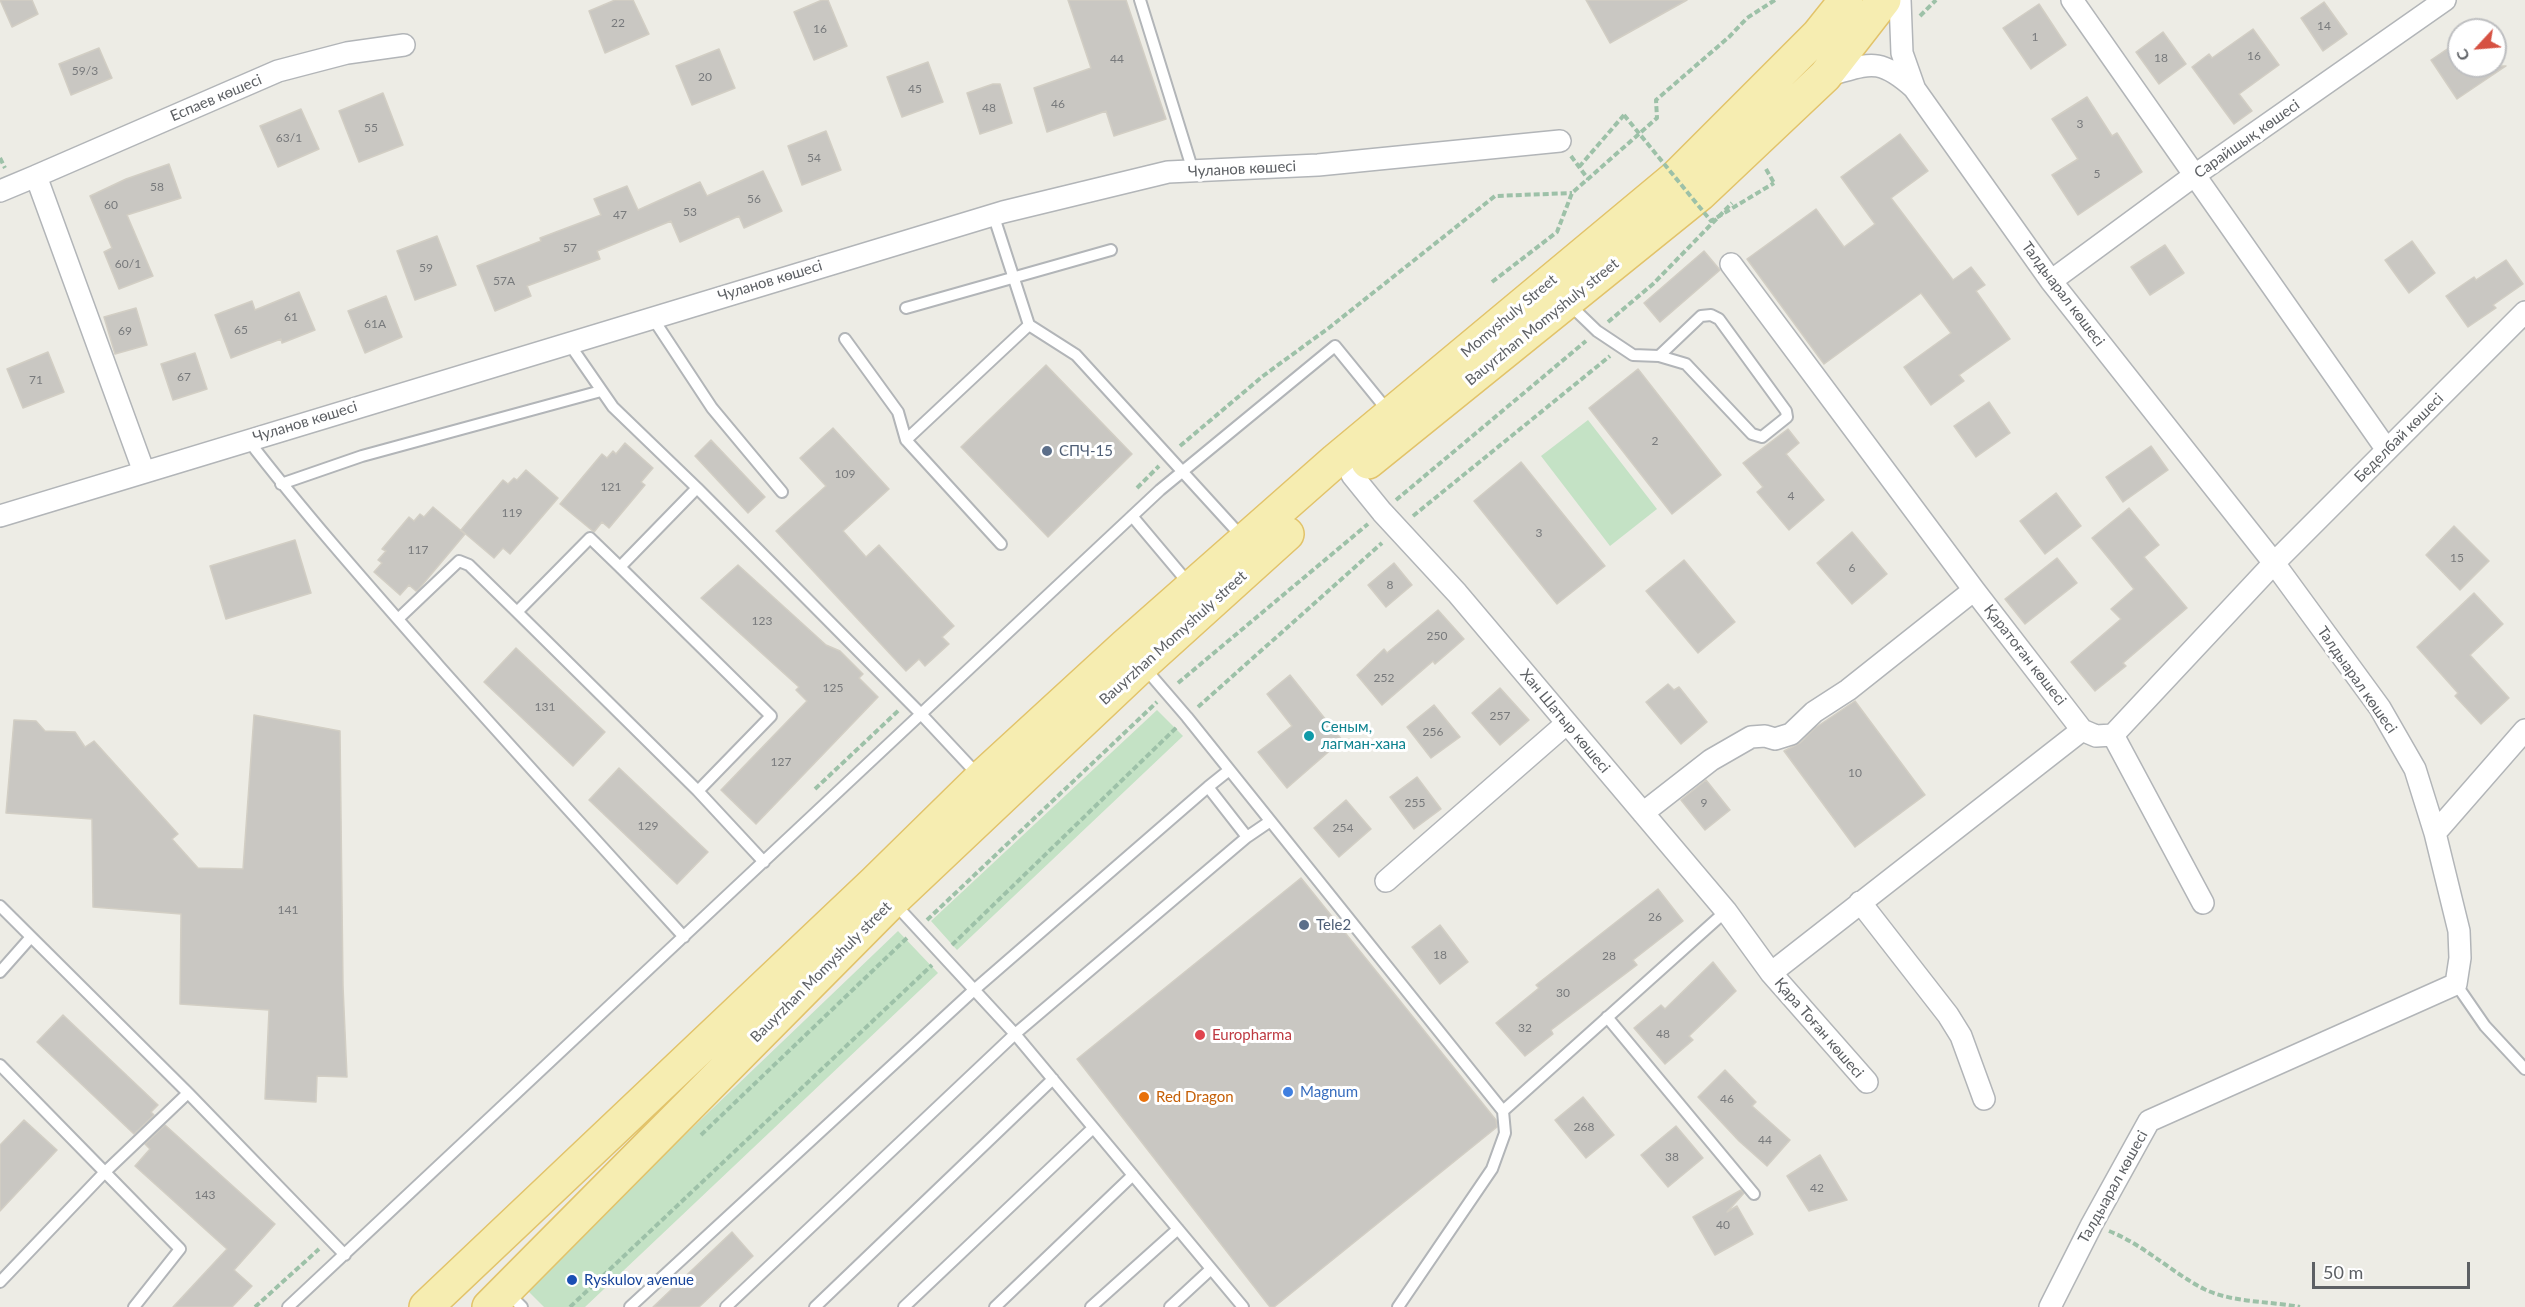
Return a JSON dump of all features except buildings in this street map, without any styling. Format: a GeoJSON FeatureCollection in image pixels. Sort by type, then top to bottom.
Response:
{"type":"FeatureCollection","features":[{"type":"Feature","properties":{"kind":"main road","name":"Momyshuly Street"},"geometry":{"type":"LineString","coordinates":[[1192,588],[1391,414],[1676,177],[1818,35],[1846,0]]}},
{"type":"Feature","properties":{"kind":"main road","name":"Bauyrzhan Momyshuly street"},"geometry":{"type":"LineString","coordinates":[[506,1302],[884,891],[981,778],[1700,194],[1825,76],[1884,0]]}},
{"type":"Feature","properties":{"kind":"main road","name":"Bauyrzhan Momyshuly street"},"geometry":{"type":"LineString","coordinates":[[426,1307],[884,891],[1134,655],[1192,588]]}},
{"type":"Feature","properties":{"kind":"street"},"geometry":{"type":"LineString","coordinates":[[1818,35],[1823,0]]}},
{"type":"Feature","properties":{"kind":"street"},"geometry":{"type":"LineString","coordinates":[[1900,0],[1902,53],[1914,88]]}},
{"type":"Feature","properties":{"kind":"street"},"geometry":{"type":"LineString","coordinates":[[2072,0],[2387,450]]}},
{"type":"Feature","properties":{"kind":"street","name":"Сарайшық көшесі"},"geometry":{"type":"LineString","coordinates":[[2051,281],[2195,175],[2445,0]]}},
{"type":"Feature","properties":{"kind":"street","name":"Еспаев көшесі"},"geometry":{"type":"LineString","coordinates":[[0,191],[38,182],[278,71],[347,52],[404,45]]}},
{"type":"Feature","properties":{"kind":"street","name":"Талдыарал көшесі"},"geometry":{"type":"LineString","coordinates":[[1825,76],[1868,65],[1883,66],[1897,73],[1914,88],[2051,281],[2274,563],[2380,708],[2415,769],[2435,833],[2459,931],[2460,958],[2456,984],[2149,1121],[2092,1224],[2050,1307]]}},
{"type":"Feature","properties":{"kind":"street","name":"Чуланов көшесі"},"geometry":{"type":"LineString","coordinates":[[0,516],[993,214],[1168,172],[1318,165],[1560,141]]}},
{"type":"Feature","properties":{"kind":"street"},"geometry":{"type":"LineString","coordinates":[[38,182],[144,472]]}},
{"type":"Feature","properties":{"kind":"street","name":"Қаратоған көшесі"},"geometry":{"type":"LineString","coordinates":[[1731,264],[1974,590],[2082,730]]}},
{"type":"Feature","properties":{"kind":"street","name":"Беделбай көшесі"},"geometry":{"type":"LineString","coordinates":[[2113,735],[2274,563],[2525,312]]}},
{"type":"Feature","properties":{"kind":"street","name":"Хан Шатыр көшесі"},"geometry":{"type":"LineString","coordinates":[[1352,475],[1382,512],[1457,593],[1726,911],[1771,973]]}},
{"type":"Feature","properties":{"kind":"street"},"geometry":{"type":"LineString","coordinates":[[1643,813],[1711,760],[1751,737],[1765,736],[1775,739],[1791,734],[1815,712],[1848,690],[1974,590]]}},
{"type":"Feature","properties":{"kind":"street"},"geometry":{"type":"LineString","coordinates":[[1386,881],[1566,723]]}},
{"type":"Feature","properties":{"kind":"street"},"geometry":{"type":"LineString","coordinates":[[1771,973],[2082,730],[2096,736],[2113,735],[2203,903]]}},
{"type":"Feature","properties":{"kind":"street"},"geometry":{"type":"LineString","coordinates":[[2435,833],[2525,730]]}},
{"type":"Feature","properties":{"kind":"street"},"geometry":{"type":"LineString","coordinates":[[1860,902],[1961,1036],[1984,1100]]}},
{"type":"Feature","properties":{"kind":"street","name":"Қара Тоған көшесі"},"geometry":{"type":"LineString","coordinates":[[1771,973],[1867,1082]]}},
{"type":"Feature","properties":{"kind":"lane"},"geometry":{"type":"LineString","coordinates":[[1140,0],[1193,171]]}},
{"type":"Feature","properties":{"kind":"lane"},"geometry":{"type":"LineString","coordinates":[[993,214],[1029,326],[1076,355],[1245,540]]}},
{"type":"Feature","properties":{"kind":"lane"},"geometry":{"type":"LineString","coordinates":[[906,308],[1111,250]]}},
{"type":"Feature","properties":{"kind":"lane"},"geometry":{"type":"LineString","coordinates":[[1567,302],[1598,331],[1633,355],[1659,356],[1686,364],[1752,434],[1762,437],[1787,417],[1786,411],[1719,319],[1711,315],[1701,316],[1659,356]]}},
{"type":"Feature","properties":{"kind":"lane"},"geometry":{"type":"LineString","coordinates":[[652,316],[712,408],[782,492]]}},
{"type":"Feature","properties":{"kind":"lane"},"geometry":{"type":"LineString","coordinates":[[906,440],[1029,326]]}},
{"type":"Feature","properties":{"kind":"lane"},"geometry":{"type":"LineString","coordinates":[[845,339],[898,411],[906,440],[1000,544]]}},
{"type":"Feature","properties":{"kind":"lane"},"geometry":{"type":"LineString","coordinates":[[568,342],[613,407],[697,488],[921,714],[981,778]]}},
{"type":"Feature","properties":{"kind":"lane"},"geometry":{"type":"LineString","coordinates":[[288,1307],[1132,516],[1335,346],[1391,414]]}},
{"type":"Feature","properties":{"kind":"lane"},"geometry":{"type":"LineString","coordinates":[[281,484],[373,453],[601,391]]}},
{"type":"Feature","properties":{"kind":"lane"},"geometry":{"type":"LineString","coordinates":[[248,440],[281,484],[398,619],[542,783],[684,937]]}},
{"type":"Feature","properties":{"kind":"lane"},"geometry":{"type":"LineString","coordinates":[[620,567],[697,488]]}},
{"type":"Feature","properties":{"kind":"lane"},"geometry":{"type":"LineString","coordinates":[[1132,516],[1192,588]]}},
{"type":"Feature","properties":{"kind":"lane"},"geometry":{"type":"LineString","coordinates":[[517,612],[590,538],[771,716],[698,791]]}},
{"type":"Feature","properties":{"kind":"lane"},"geometry":{"type":"LineString","coordinates":[[398,619],[459,561],[469,565],[698,791],[764,862]]}},
{"type":"Feature","properties":{"kind":"lane"},"geometry":{"type":"LineString","coordinates":[[1134,655],[1187,717],[1228,771],[1503,1111],[1505,1133],[1492,1169],[1398,1307]]}},
{"type":"Feature","properties":{"kind":"lane"},"geometry":{"type":"LineString","coordinates":[[630,1307],[974,990],[1228,771]]}},
{"type":"Feature","properties":{"kind":"lane"},"geometry":{"type":"LineString","coordinates":[[1208,787],[1247,837]]}},
{"type":"Feature","properties":{"kind":"lane"},"geometry":{"type":"LineString","coordinates":[[726,1307],[1015,1034],[1247,837],[1269,822]]}},
{"type":"Feature","properties":{"kind":"lane"},"geometry":{"type":"LineString","coordinates":[[884,891],[916,929],[1015,1034],[1243,1307]]}},
{"type":"Feature","properties":{"kind":"lane"},"geometry":{"type":"LineString","coordinates":[[0,906],[188,1093],[345,1255]]}},
{"type":"Feature","properties":{"kind":"lane"},"geometry":{"type":"LineString","coordinates":[[1503,1111],[1726,911]]}},
{"type":"Feature","properties":{"kind":"lane"},"geometry":{"type":"LineString","coordinates":[[0,972],[31,937]]}},
{"type":"Feature","properties":{"kind":"lane"},"geometry":{"type":"LineString","coordinates":[[2456,984],[2485,1026],[2525,1069]]}},
{"type":"Feature","properties":{"kind":"lane"},"geometry":{"type":"LineString","coordinates":[[1607,1017],[1754,1194]]}},
{"type":"Feature","properties":{"kind":"lane"},"geometry":{"type":"LineString","coordinates":[[0,1065],[180,1249],[134,1307]]}},
{"type":"Feature","properties":{"kind":"lane"},"geometry":{"type":"LineString","coordinates":[[814,1307],[1053,1080]]}},
{"type":"Feature","properties":{"kind":"lane"},"geometry":{"type":"LineString","coordinates":[[0,1282],[104,1173],[188,1093]]}},
{"type":"Feature","properties":{"kind":"lane"},"geometry":{"type":"LineString","coordinates":[[904,1307],[1093,1128]]}},
{"type":"Feature","properties":{"kind":"lane"},"geometry":{"type":"LineString","coordinates":[[995,1307],[1133,1175]]}},
{"type":"Feature","properties":{"kind":"lane"},"geometry":{"type":"LineString","coordinates":[[1091,1307],[1178,1229]]}},
{"type":"Feature","properties":{"kind":"lane"},"geometry":{"type":"LineString","coordinates":[[1170,1307],[1211,1269]]}},
{"type":"Feature","properties":{"kind":"path"},"geometry":{"type":"LineString","coordinates":[[1492,282],[1557,232],[1572,193],[1657,118],[1656,100],[1729,37],[1747,18],[1775,0]]}},
{"type":"Feature","properties":{"kind":"path"},"geometry":{"type":"LineString","coordinates":[[1902,31],[1930,8],[1936,0]]}},
{"type":"Feature","properties":{"kind":"path"},"geometry":{"type":"LineString","coordinates":[[1579,167],[1624,115],[1711,221],[1774,183],[1766,169]]}},
{"type":"Feature","properties":{"kind":"path"},"geometry":{"type":"LineString","coordinates":[[1560,141],[1588,178]]}},
{"type":"Feature","properties":{"kind":"path"},"geometry":{"type":"LineString","coordinates":[[1758,177],[1774,161]]}},
{"type":"Feature","properties":{"kind":"path"},"geometry":{"type":"LineString","coordinates":[[693,1142],[1166,694],[1653,284],[1742,194]]}},
{"type":"Feature","properties":{"kind":"path"},"geometry":{"type":"LineString","coordinates":[[570,1307],[942,956],[1187,717],[1398,529],[1610,356]]}},
{"type":"Feature","properties":{"kind":"path"},"geometry":{"type":"LineString","coordinates":[[2092,1224],[2127,1238],[2184,1278],[2216,1294],[2300,1307]]}},
{"type":"Feature","properties":{"kind":"green space"},"geometry":{"type":"Polygon","coordinates":[[[1588,420],[1657,509],[1610,546],[1541,456],[1588,420]]]}},
{"type":"Feature","properties":{"kind":"green space"},"geometry":{"type":"Polygon","coordinates":[[[1157,710],[1183,736],[957,950],[931,921],[1157,710]]]}},
{"type":"Feature","properties":{"kind":"green space"},"geometry":{"type":"Polygon","coordinates":[[[898,931],[938,973],[585,1307],[544,1307],[525,1288],[898,931]]]}},
{"type":"Feature","properties":{"kind":"place","name":"СПЧ-15"},"geometry":{"type":"Point","coordinates":[1047,451]}},
{"type":"Feature","properties":{"kind":"place","name":"Сеным, лагман-хана"},"geometry":{"type":"Point","coordinates":[1309,736]}},
{"type":"Feature","properties":{"kind":"place","name":"Tele2"},"geometry":{"type":"Point","coordinates":[1304,925]}},
{"type":"Feature","properties":{"kind":"place","name":"Europharma"},"geometry":{"type":"Point","coordinates":[1200,1035]}},
{"type":"Feature","properties":{"kind":"place","name":"Magnum"},"geometry":{"type":"Point","coordinates":[1288,1092]}},
{"type":"Feature","properties":{"kind":"place","name":"Red Dragon"},"geometry":{"type":"Point","coordinates":[1144,1097]}},
{"type":"Feature","properties":{"kind":"place","name":"Ryskulov avenue"},"geometry":{"type":"Point","coordinates":[572,1280]}}]}
